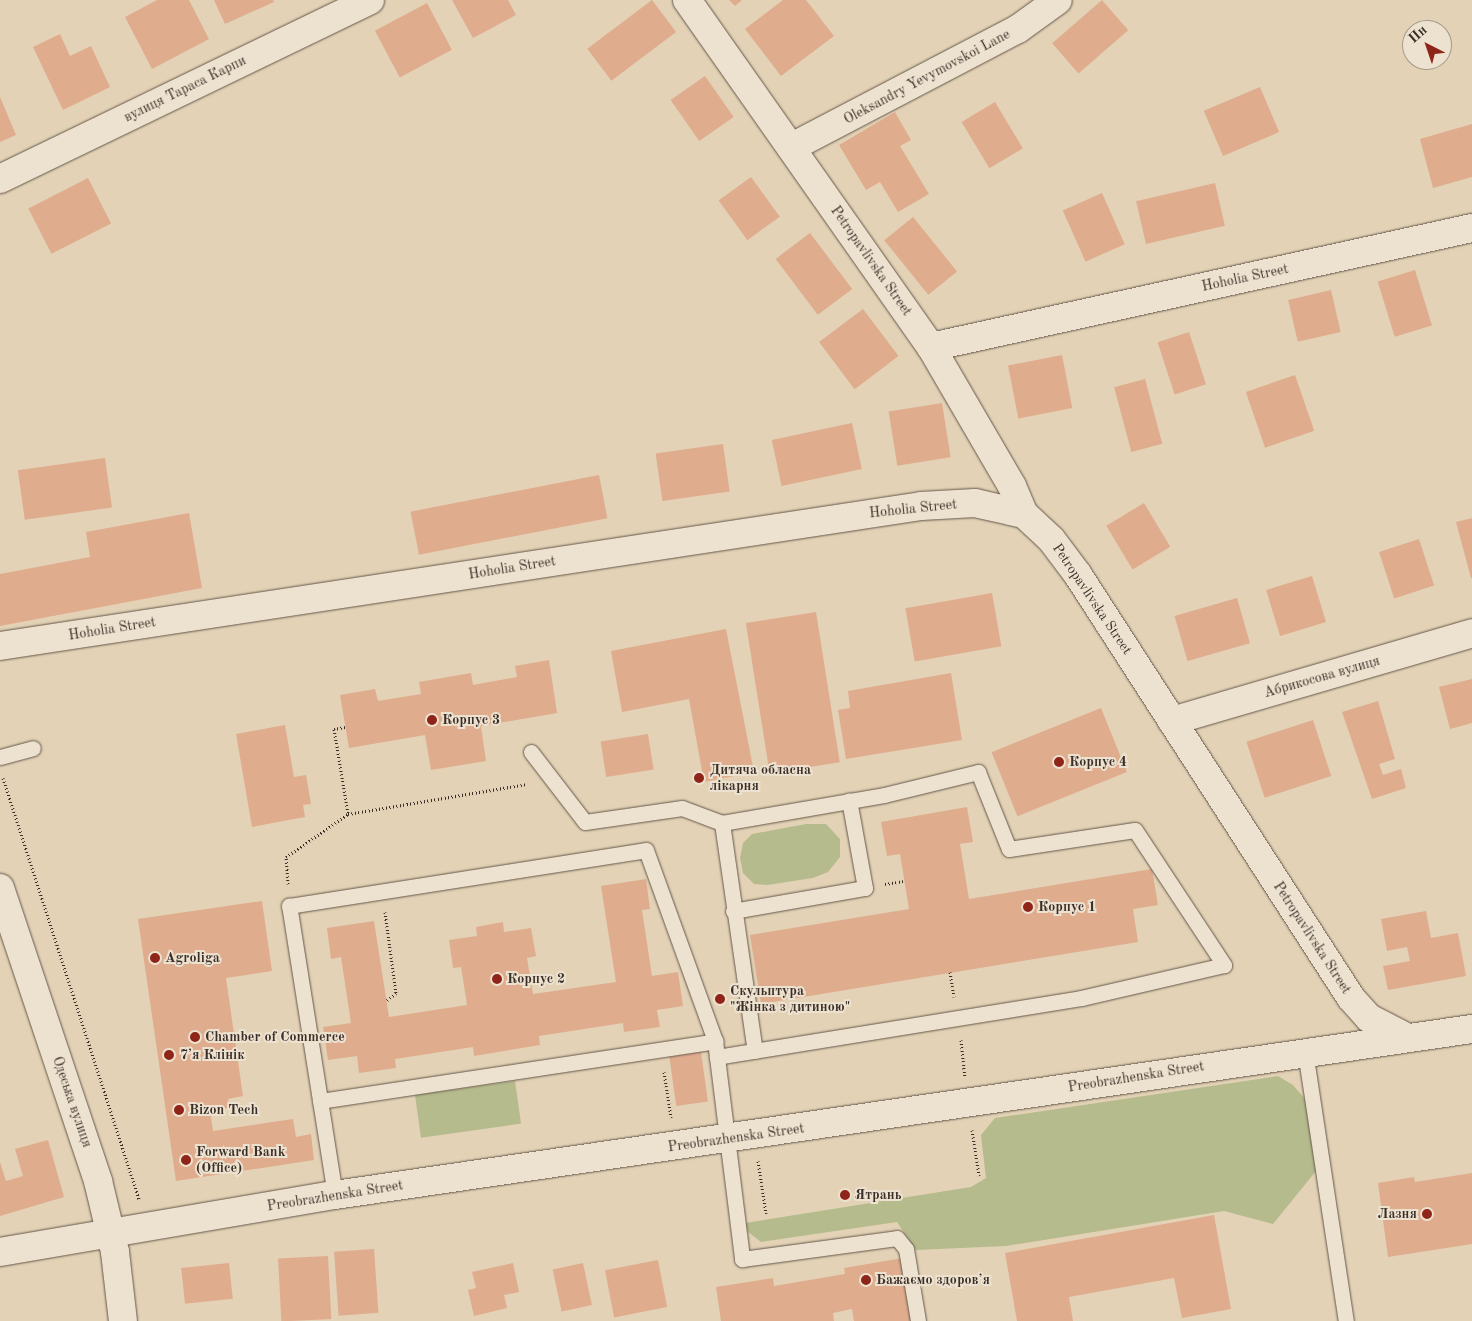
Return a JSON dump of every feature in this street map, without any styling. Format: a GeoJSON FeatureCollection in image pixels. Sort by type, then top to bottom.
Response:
{"type":"FeatureCollection","features":[{"type":"Feature","properties":{"kind":"main road","name":"вулиця Тараса Карпи"},"geometry":{"type":"LineString","coordinates":[[0,179],[370,0]]}},
{"type":"Feature","properties":{"kind":"main road","name":"Petropavlivska Street"},"geometry":{"type":"LineString","coordinates":[[687,0],[792,147],[930,347],[1012,486],[1024,514],[1051,539],[1078,575],[1351,998],[1369,1018],[1406,1037]]}},
{"type":"Feature","properties":{"kind":"main road","name":"Oleksandry Yevymovskoi Lane"},"geometry":{"type":"LineString","coordinates":[[792,147],[1018,29],[1058,0]]}},
{"type":"Feature","properties":{"kind":"main road","name":"Hoholia Street"},"geometry":{"type":"LineString","coordinates":[[930,347],[1472,228]]}},
{"type":"Feature","properties":{"kind":"main road","name":"Hoholia Street"},"geometry":{"type":"LineString","coordinates":[[0,646],[921,506],[975,503],[1024,514]]}},
{"type":"Feature","properties":{"kind":"main road","name":"Абрикосова вулиця"},"geometry":{"type":"LineString","coordinates":[[1172,721],[1472,633]]}},
{"type":"Feature","properties":{"kind":"main road","name":"Одеська вулиця"},"geometry":{"type":"LineString","coordinates":[[0,888],[98,1180],[111,1232],[123,1321]]}},
{"type":"Feature","properties":{"kind":"main road","name":"Preobrazhenska Street"},"geometry":{"type":"LineString","coordinates":[[0,1252],[335,1195],[728,1140],[1305,1051],[1472,1029]]}},
{"type":"Feature","properties":{"kind":"lane"},"geometry":{"type":"LineString","coordinates":[[0,757],[32,748]]}},
{"type":"Feature","properties":{"kind":"lane"},"geometry":{"type":"LineString","coordinates":[[531,752],[585,822],[682,808],[722,823],[884,795],[978,772],[1009,849],[1135,830],[1224,965],[1081,998],[717,1057]]}},
{"type":"Feature","properties":{"kind":"lane"},"geometry":{"type":"LineString","coordinates":[[733,911],[865,888],[849,800]]}},
{"type":"Feature","properties":{"kind":"lane"},"geometry":{"type":"LineString","coordinates":[[722,823],[733,911],[755,1051]]}},
{"type":"Feature","properties":{"kind":"lane"},"geometry":{"type":"LineString","coordinates":[[335,1195],[289,906],[646,850],[715,1041],[728,1140],[735,1216],[742,1260],[897,1238],[906,1249],[918,1321]]}},
{"type":"Feature","properties":{"kind":"lane"},"geometry":{"type":"LineString","coordinates":[[320,1101],[715,1041]]}},
{"type":"Feature","properties":{"kind":"lane"},"geometry":{"type":"LineString","coordinates":[[1305,1051],[1346,1321]]}},
{"type":"Feature","properties":{"kind":"path"},"geometry":{"type":"LineString","coordinates":[[345,727],[334,728],[348,814]]}},
{"type":"Feature","properties":{"kind":"path"},"geometry":{"type":"LineString","coordinates":[[3,776],[147,1226]]}},
{"type":"Feature","properties":{"kind":"path"},"geometry":{"type":"LineString","coordinates":[[289,906],[286,857],[348,814],[552,780]]}},
{"type":"Feature","properties":{"kind":"path"},"geometry":{"type":"LineString","coordinates":[[382,892],[396,993],[386,1001]]}},
{"type":"Feature","properties":{"kind":"path"},"geometry":{"type":"LineString","coordinates":[[950,972],[952,990]]}},
{"type":"Feature","properties":{"kind":"path"},"geometry":{"type":"LineString","coordinates":[[661,1049],[672,1122]]}},
{"type":"Feature","properties":{"kind":"path"},"geometry":{"type":"LineString","coordinates":[[963,1052],[964,1070]]}},
{"type":"Feature","properties":{"kind":"path"},"geometry":{"type":"LineString","coordinates":[[971,1126],[979,1175]]}},
{"type":"Feature","properties":{"kind":"green space"},"geometry":{"type":"Polygon","coordinates":[[[806,824],[826,824],[840,839],[840,857],[828,872],[813,878],[767,885],[754,884],[743,873],[740,858],[743,843],[752,834],[806,824]]]}},
{"type":"Feature","properties":{"kind":"green space"},"geometry":{"type":"Polygon","coordinates":[[[1278,1076],[1293,1085],[1305,1099],[1316,1171],[1273,1224],[1224,1211],[1006,1246],[916,1250],[897,1222],[761,1242],[748,1232],[745,1223],[971,1187],[986,1178],[981,1135],[995,1118],[1278,1076]]]}},
{"type":"Feature","properties":{"kind":"green space"},"geometry":{"type":"Polygon","coordinates":[[[515,1081],[521,1124],[421,1138],[415,1095],[515,1081]]]}},
{"type":"Feature","properties":{"kind":"building"},"geometry":{"type":"Polygon","coordinates":[[[157,0],[189,0],[209,39],[152,69],[125,17],[157,0]]]}},
{"type":"Feature","properties":{"kind":"building"},"geometry":{"type":"Polygon","coordinates":[[[214,0],[273,0],[274,2],[225,24],[214,0]]]}},
{"type":"Feature","properties":{"kind":"building"},"geometry":{"type":"Polygon","coordinates":[[[452,0],[508,0],[516,15],[473,38],[452,0]]]}},
{"type":"Feature","properties":{"kind":"building"},"geometry":{"type":"Polygon","coordinates":[[[652,0],[676,32],[611,81],[587,49],[652,0]]]}},
{"type":"Feature","properties":{"kind":"building"},"geometry":{"type":"Polygon","coordinates":[[[729,0],[742,0],[735,6],[729,0]]]}},
{"type":"Feature","properties":{"kind":"building"},"geometry":{"type":"Polygon","coordinates":[[[783,0],[806,0],[834,36],[781,76],[745,29],[783,0]]]}},
{"type":"Feature","properties":{"kind":"building"},"geometry":{"type":"Polygon","coordinates":[[[1102,0],[1128,30],[1078,73],[1052,43],[1102,0]]]}},
{"type":"Feature","properties":{"kind":"building"},"geometry":{"type":"Polygon","coordinates":[[[427,3],[452,50],[400,77],[375,31],[427,3]]]}},
{"type":"Feature","properties":{"kind":"building"},"geometry":{"type":"Polygon","coordinates":[[[60,34],[70,56],[91,46],[110,87],[63,110],[33,47],[60,34]]]}},
{"type":"Feature","properties":{"kind":"building"},"geometry":{"type":"Polygon","coordinates":[[[705,76],[734,117],[699,141],[671,100],[705,76]]]}},
{"type":"Feature","properties":{"kind":"building"},"geometry":{"type":"Polygon","coordinates":[[[1260,87],[1279,132],[1223,156],[1204,111],[1260,87]]]}},
{"type":"Feature","properties":{"kind":"building"},"geometry":{"type":"Polygon","coordinates":[[[0,97],[16,135],[0,142],[0,97]]]}},
{"type":"Feature","properties":{"kind":"building"},"geometry":{"type":"Polygon","coordinates":[[[995,102],[1023,148],[989,168],[962,122],[995,102]]]}},
{"type":"Feature","properties":{"kind":"building"},"geometry":{"type":"Polygon","coordinates":[[[895,112],[911,140],[900,146],[929,194],[898,212],[880,182],[866,190],[839,145],[895,112]]]}},
{"type":"Feature","properties":{"kind":"building"},"geometry":{"type":"Polygon","coordinates":[[[1472,124],[1472,177],[1433,188],[1420,139],[1472,124]]]}},
{"type":"Feature","properties":{"kind":"building"},"geometry":{"type":"Polygon","coordinates":[[[751,177],[780,217],[747,240],[719,201],[751,177]]]}},
{"type":"Feature","properties":{"kind":"building"},"geometry":{"type":"Polygon","coordinates":[[[88,178],[111,223],[51,254],[28,208],[88,178]]]}},
{"type":"Feature","properties":{"kind":"building"},"geometry":{"type":"Polygon","coordinates":[[[1215,183],[1225,226],[1146,244],[1136,201],[1215,183]]]}},
{"type":"Feature","properties":{"kind":"building"},"geometry":{"type":"Polygon","coordinates":[[[1102,193],[1125,244],[1085,262],[1063,210],[1102,193]]]}},
{"type":"Feature","properties":{"kind":"building"},"geometry":{"type":"Polygon","coordinates":[[[913,217],[957,271],[928,295],[884,240],[913,217]]]}},
{"type":"Feature","properties":{"kind":"building"},"geometry":{"type":"Polygon","coordinates":[[[810,233],[852,289],[818,315],[776,259],[810,233]]]}},
{"type":"Feature","properties":{"kind":"building"},"geometry":{"type":"Polygon","coordinates":[[[1415,270],[1432,325],[1395,337],[1378,281],[1415,270]]]}},
{"type":"Feature","properties":{"kind":"building"},"geometry":{"type":"Polygon","coordinates":[[[1331,290],[1341,332],[1298,342],[1288,300],[1331,290]]]}},
{"type":"Feature","properties":{"kind":"building"},"geometry":{"type":"Polygon","coordinates":[[[863,309],[899,356],[855,389],[819,342],[863,309]]]}},
{"type":"Feature","properties":{"kind":"building"},"geometry":{"type":"Polygon","coordinates":[[[1189,332],[1206,384],[1175,395],[1158,342],[1189,332]]]}},
{"type":"Feature","properties":{"kind":"building"},"geometry":{"type":"Polygon","coordinates":[[[1062,355],[1072,408],[1018,419],[1008,365],[1062,355]]]}},
{"type":"Feature","properties":{"kind":"building"},"geometry":{"type":"Polygon","coordinates":[[[1295,375],[1314,431],[1265,448],[1246,392],[1295,375]]]}},
{"type":"Feature","properties":{"kind":"building"},"geometry":{"type":"Polygon","coordinates":[[[1145,379],[1162,444],[1131,452],[1114,387],[1145,379]]]}},
{"type":"Feature","properties":{"kind":"building"},"geometry":{"type":"Polygon","coordinates":[[[942,403],[951,457],[897,466],[889,411],[942,403]]]}},
{"type":"Feature","properties":{"kind":"building"},"geometry":{"type":"Polygon","coordinates":[[[852,423],[862,469],[782,486],[772,440],[852,423]]]}},
{"type":"Feature","properties":{"kind":"building"},"geometry":{"type":"Polygon","coordinates":[[[723,444],[730,492],[662,501],[656,453],[723,444]]]}},
{"type":"Feature","properties":{"kind":"building"},"geometry":{"type":"Polygon","coordinates":[[[105,458],[112,508],[25,520],[18,470],[105,458]]]}},
{"type":"Feature","properties":{"kind":"building"},"geometry":{"type":"Polygon","coordinates":[[[599,475],[607,518],[419,555],[411,512],[599,475]]]}},
{"type":"Feature","properties":{"kind":"building"},"geometry":{"type":"Polygon","coordinates":[[[1144,503],[1170,547],[1133,569],[1106,526],[1144,503]]]}},
{"type":"Feature","properties":{"kind":"building"},"geometry":{"type":"Polygon","coordinates":[[[189,513],[202,588],[0,626],[0,574],[90,557],[86,532],[189,513]]]}},
{"type":"Feature","properties":{"kind":"building"},"geometry":{"type":"Polygon","coordinates":[[[1472,518],[1472,578],[1471,578],[1456,522],[1472,518]]]}},
{"type":"Feature","properties":{"kind":"building"},"geometry":{"type":"Polygon","coordinates":[[[1419,539],[1434,586],[1394,599],[1379,552],[1419,539]]]}},
{"type":"Feature","properties":{"kind":"building"},"geometry":{"type":"Polygon","coordinates":[[[1312,576],[1326,622],[1280,636],[1266,590],[1312,576]]]}},
{"type":"Feature","properties":{"kind":"building"},"geometry":{"type":"Polygon","coordinates":[[[992,593],[1001,646],[915,661],[905,608],[992,593]]]}},
{"type":"Feature","properties":{"kind":"building"},"geometry":{"type":"Polygon","coordinates":[[[1237,598],[1250,643],[1187,661],[1175,616],[1237,598]]]}},
{"type":"Feature","properties":{"kind":"building"},"geometry":{"type":"Polygon","coordinates":[[[816,612],[840,762],[770,773],[746,623],[816,612]]]}},
{"type":"Feature","properties":{"kind":"building"},"geometry":{"type":"Polygon","coordinates":[[[726,629],[754,772],[704,782],[689,699],[622,712],[611,651],[726,629]]]}},
{"type":"Feature","properties":{"kind":"building","name":"Корпус 3"},"geometry":{"type":"Polygon","coordinates":[[[549,660],[557,713],[481,726],[486,761],[431,770],[425,735],[349,748],[340,695],[375,689],[378,701],[421,694],[419,682],[471,673],[473,685],[517,677],[515,666],[549,660]]]}},
{"type":"Feature","properties":{"kind":"building"},"geometry":{"type":"Polygon","coordinates":[[[951,673],[962,740],[846,759],[838,710],[850,708],[848,691],[951,673]]]}},
{"type":"Feature","properties":{"kind":"building"},"geometry":{"type":"Polygon","coordinates":[[[1472,679],[1472,723],[1450,729],[1439,687],[1472,679]]]}},
{"type":"Feature","properties":{"kind":"building"},"geometry":{"type":"Polygon","coordinates":[[[1378,701],[1395,759],[1379,764],[1383,775],[1401,769],[1406,788],[1372,799],[1342,712],[1378,701]]]}},
{"type":"Feature","properties":{"kind":"building","name":"Корпус 4"},"geometry":{"type":"Polygon","coordinates":[[[1101,708],[1127,772],[1017,816],[992,752],[1101,708]]]}},
{"type":"Feature","properties":{"kind":"building"},"geometry":{"type":"Polygon","coordinates":[[[1313,720],[1331,776],[1265,798],[1246,742],[1313,720]]]}},
{"type":"Feature","properties":{"kind":"building"},"geometry":{"type":"Polygon","coordinates":[[[285,725],[294,777],[306,775],[311,804],[303,805],[305,817],[252,827],[236,734],[285,725]]]}},
{"type":"Feature","properties":{"kind":"building"},"geometry":{"type":"Polygon","coordinates":[[[648,734],[654,770],[606,777],[601,742],[648,734]]]}},
{"type":"Feature","properties":{"kind":"building","name":"Корпус 1"},"geometry":{"type":"Polygon","coordinates":[[[967,807],[973,842],[960,844],[969,899],[1152,869],[1158,905],[1133,909],[1138,942],[761,1004],[750,935],[909,909],[900,854],[887,856],[881,822],[967,807]]]}},
{"type":"Feature","properties":{"kind":"building","name":"Корпус 2"},"geometry":{"type":"Polygon","coordinates":[[[646,879],[650,909],[642,910],[652,976],[678,972],[683,1006],[657,1010],[660,1027],[624,1032],[623,1023],[539,1036],[540,1045],[474,1056],[473,1047],[395,1059],[396,1068],[359,1073],[357,1056],[328,1060],[323,1027],[351,1023],[341,957],[331,959],[327,928],[374,921],[389,1017],[467,1005],[461,967],[453,968],[449,940],[477,936],[476,927],[503,922],[504,932],[531,928],[536,956],[527,958],[533,994],[616,982],[601,886],[646,879]]]}},
{"type":"Feature","properties":{"kind":"building","name":"Chamber of Commerce"},"geometry":{"type":"Polygon","coordinates":[[[262,901],[272,971],[226,978],[243,1096],[228,1099],[229,1108],[210,1111],[213,1131],[293,1119],[296,1137],[311,1134],[314,1160],[176,1181],[138,919],[262,901]]]}},
{"type":"Feature","properties":{"kind":"building"},"geometry":{"type":"Polygon","coordinates":[[[1426,911],[1431,938],[1458,933],[1466,976],[1388,990],[1383,966],[1410,961],[1407,947],[1387,951],[1381,919],[1426,911]]]}},
{"type":"Feature","properties":{"kind":"building"},"geometry":{"type":"Polygon","coordinates":[[[701,1052],[708,1102],[676,1106],[669,1056],[701,1052]]]}},
{"type":"Feature","properties":{"kind":"building"},"geometry":{"type":"Polygon","coordinates":[[[48,1140],[64,1197],[0,1216],[0,1162],[6,1181],[23,1176],[15,1149],[48,1140]]]}},
{"type":"Feature","properties":{"kind":"building","name":"Лазня"},"geometry":{"type":"Polygon","coordinates":[[[1472,1173],[1472,1244],[1388,1257],[1378,1183],[1414,1177],[1415,1182],[1472,1173]]]}},
{"type":"Feature","properties":{"kind":"building"},"geometry":{"type":"Polygon","coordinates":[[[1214,1215],[1231,1309],[1182,1318],[1174,1278],[1069,1297],[1073,1321],[1017,1321],[1005,1253],[1214,1215]]]}},
{"type":"Feature","properties":{"kind":"building"},"geometry":{"type":"Polygon","coordinates":[[[374,1249],[378,1313],[339,1316],[334,1252],[374,1249]]]}},
{"type":"Feature","properties":{"kind":"building"},"geometry":{"type":"Polygon","coordinates":[[[328,1256],[331,1319],[281,1321],[278,1259],[328,1256]]]}},
{"type":"Feature","properties":{"kind":"building"},"geometry":{"type":"Polygon","coordinates":[[[903,1258],[914,1321],[854,1321],[852,1309],[833,1313],[834,1321],[721,1321],[716,1287],[773,1278],[774,1286],[845,1274],[844,1268],[903,1258]]]}},
{"type":"Feature","properties":{"kind":"building"},"geometry":{"type":"Polygon","coordinates":[[[658,1260],[667,1307],[614,1317],[605,1270],[658,1260]]]}},
{"type":"Feature","properties":{"kind":"building"},"geometry":{"type":"Polygon","coordinates":[[[229,1263],[233,1299],[185,1304],[181,1268],[229,1263]]]}},
{"type":"Feature","properties":{"kind":"building"},"geometry":{"type":"Polygon","coordinates":[[[513,1263],[519,1292],[504,1295],[507,1308],[474,1316],[468,1290],[476,1288],[472,1272],[513,1263]]]}},
{"type":"Feature","properties":{"kind":"building"},"geometry":{"type":"Polygon","coordinates":[[[583,1263],[592,1305],[562,1312],[553,1269],[583,1263]]]}},
{"type":"Feature","properties":{"kind":"place","name":"Корпус 3"},"geometry":{"type":"Point","coordinates":[432,720]}},
{"type":"Feature","properties":{"kind":"place","name":"Корпус 4"},"geometry":{"type":"Point","coordinates":[1059,762]}},
{"type":"Feature","properties":{"kind":"place","name":"Дитяча обласна лікарня"},"geometry":{"type":"Point","coordinates":[699,778]}},
{"type":"Feature","properties":{"kind":"place","name":"Корпус 1"},"geometry":{"type":"Point","coordinates":[1028,907]}},
{"type":"Feature","properties":{"kind":"place","name":"Agroliga"},"geometry":{"type":"Point","coordinates":[155,958]}},
{"type":"Feature","properties":{"kind":"place","name":"Корпус 2"},"geometry":{"type":"Point","coordinates":[497,979]}},
{"type":"Feature","properties":{"kind":"place","name":"Скульптура \"Жінка з дитиною\""},"geometry":{"type":"Point","coordinates":[720,999]}},
{"type":"Feature","properties":{"kind":"place","name":"Chamber of Commerce"},"geometry":{"type":"Point","coordinates":[195,1037]}},
{"type":"Feature","properties":{"kind":"place","name":"7ʼя Клінік"},"geometry":{"type":"Point","coordinates":[169,1055]}},
{"type":"Feature","properties":{"kind":"place","name":"Bizon Tech"},"geometry":{"type":"Point","coordinates":[179,1110]}},
{"type":"Feature","properties":{"kind":"place","name":"Forward Bank (Office)"},"geometry":{"type":"Point","coordinates":[186,1160]}},
{"type":"Feature","properties":{"kind":"place","name":"Ятрань"},"geometry":{"type":"Point","coordinates":[845,1195]}},
{"type":"Feature","properties":{"kind":"place","name":"Лазня"},"geometry":{"type":"Point","coordinates":[1427,1214]}},
{"type":"Feature","properties":{"kind":"place","name":"Бажаємо здоровʼя"},"geometry":{"type":"Point","coordinates":[866,1280]}}]}
